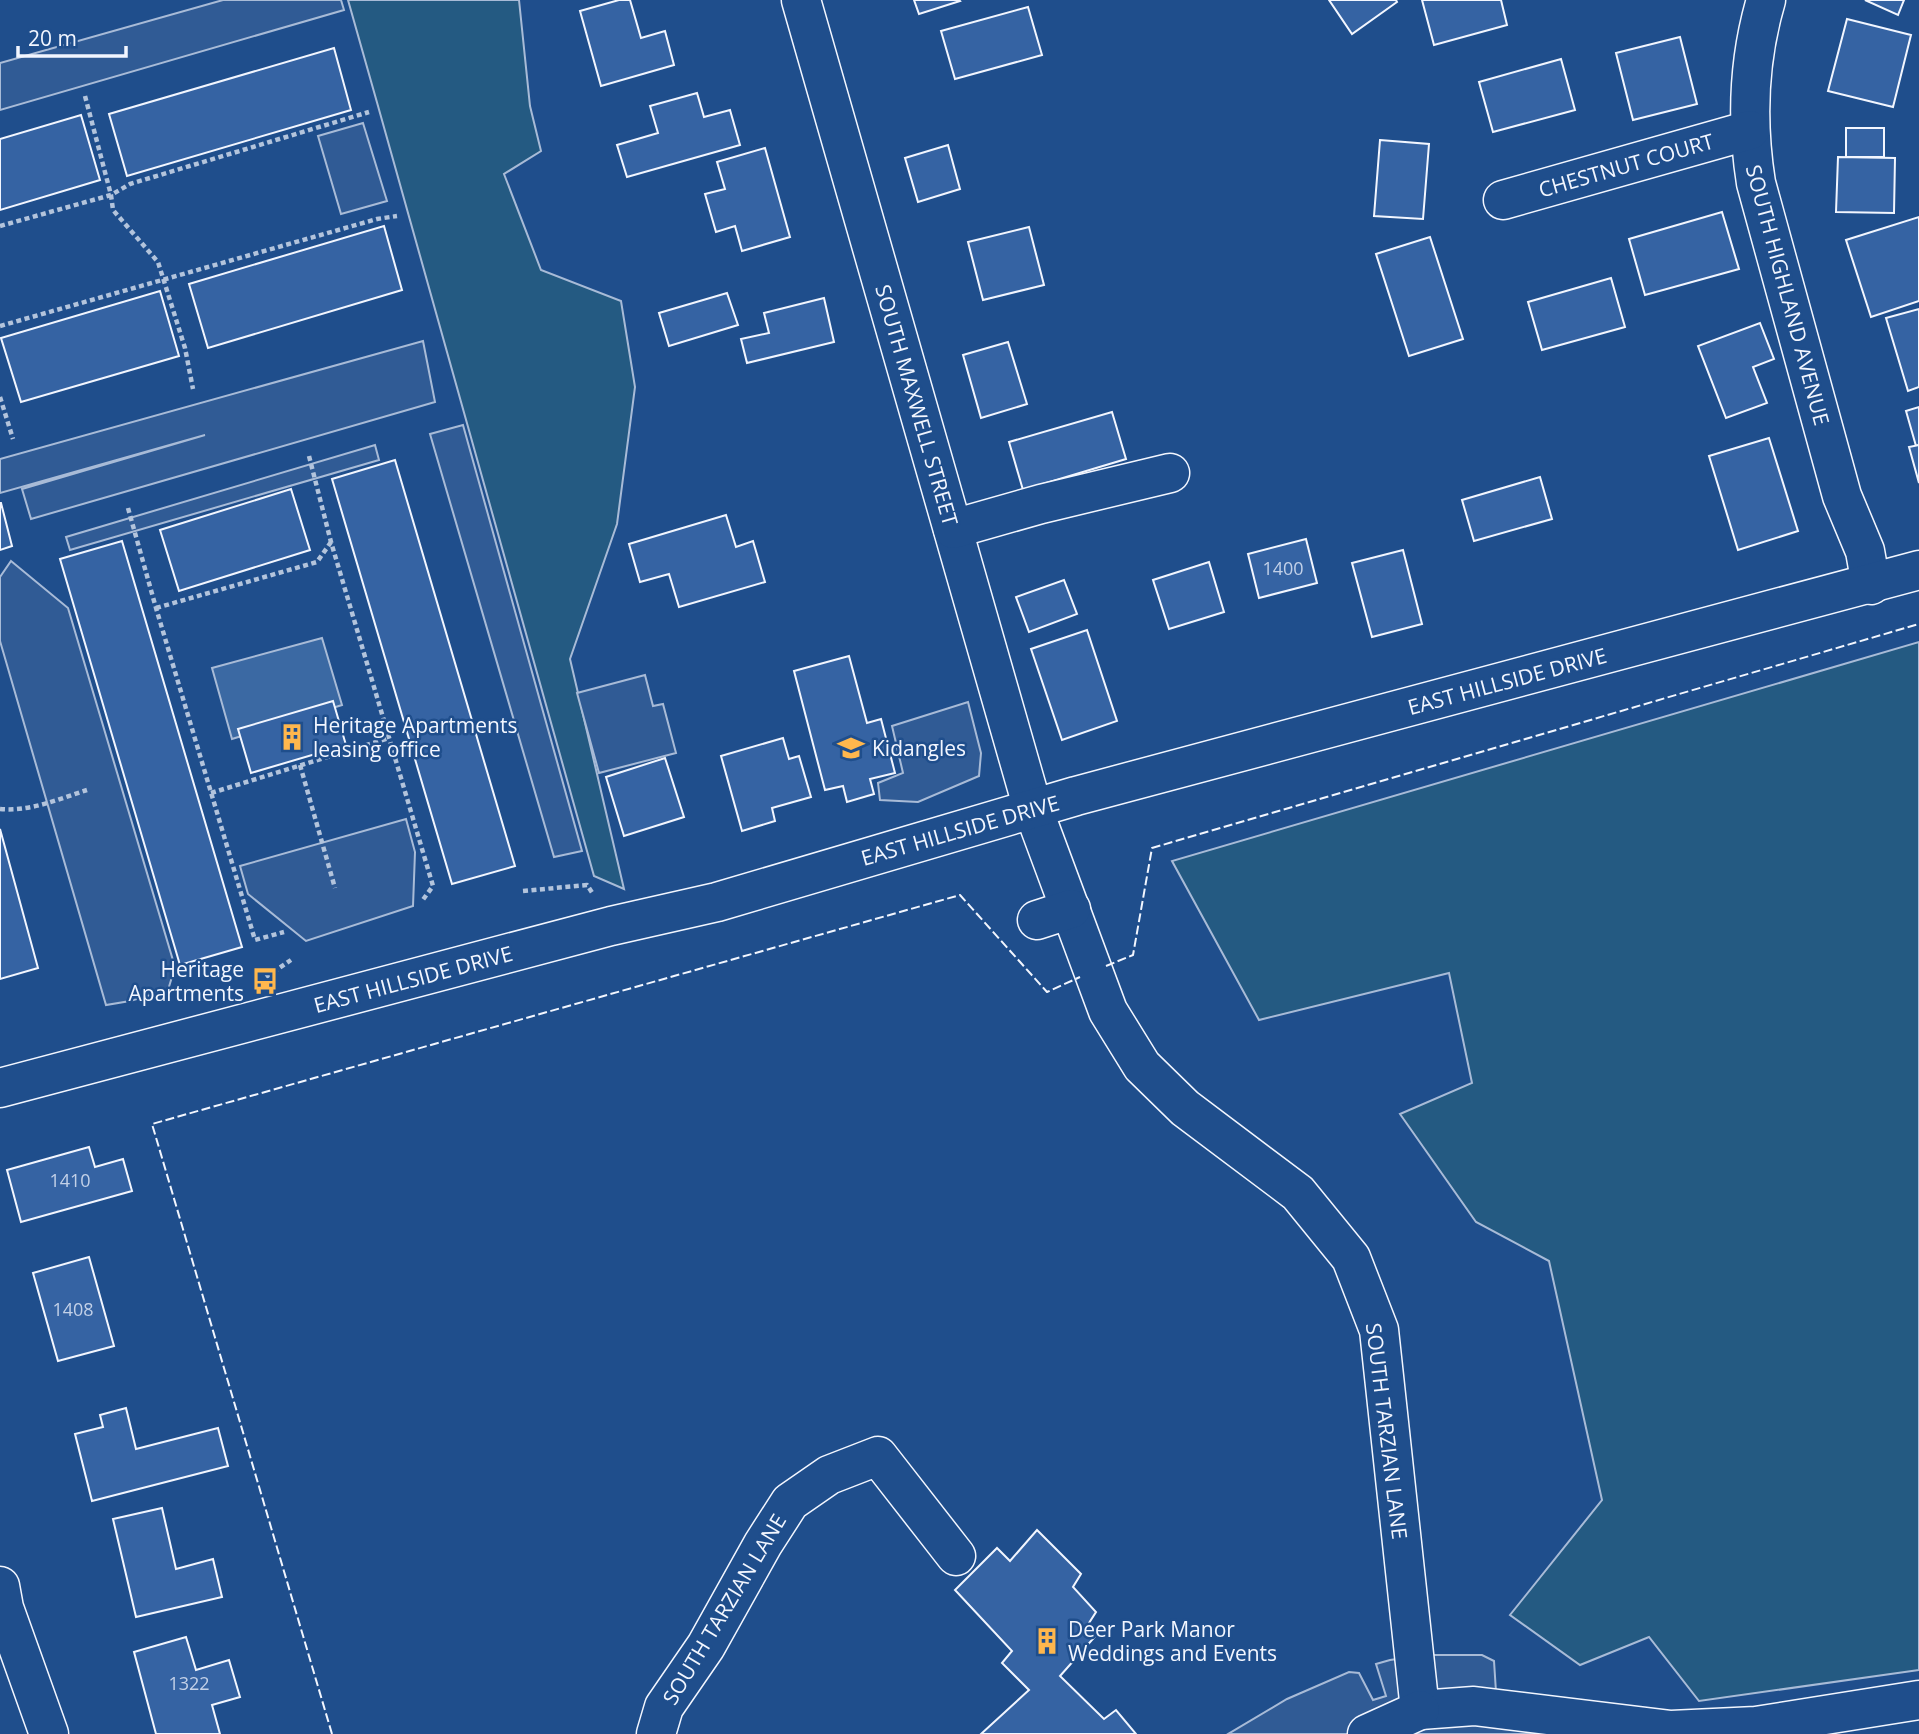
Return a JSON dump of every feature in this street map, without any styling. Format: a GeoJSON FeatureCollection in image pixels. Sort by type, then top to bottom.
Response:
{"type":"FeatureCollection","features":[{"type":"Feature","properties":{"kind":"main road","name":"SOUTH MAXWELL STREET"},"geometry":{"type":"LineString","coordinates":[[801,0],[1033,809]]}},
{"type":"Feature","properties":{"kind":"main road","name":"SOUTH HIGHLAND AVENUE"},"geometry":{"type":"LineString","coordinates":[[1766,0],[1756,32],[1749,103],[1751,155],[1756,183],[1842,496],[1865,551],[1871,585]]}},
{"type":"Feature","properties":{"kind":"main road","name":"CHESTNUT COURT"},"geometry":{"type":"LineString","coordinates":[[1503,200],[1750,130]]}},
{"type":"Feature","properties":{"kind":"main road"},"geometry":{"type":"LineString","coordinates":[[953,529],[1041,504],[1170,473]]}},
{"type":"Feature","properties":{"kind":"main road","name":"EAST HILLSIDE DRIVE"},"geometry":{"type":"LineString","coordinates":[[0,1088],[611,926],[717,902],[1076,796],[1919,570]]}},
{"type":"Feature","properties":{"kind":"main road","name":"SOUTH TARZIAN LANE"},"geometry":{"type":"LineString","coordinates":[[1033,809],[1054,915],[1142,1066],[1185,1108],[1298,1193],[1351,1258],[1379,1330],[1420,1710]]}},
{"type":"Feature","properties":{"kind":"main road","name":"SOUTH TARZIAN LANE"},"geometry":{"type":"LineString","coordinates":[[656,1734],[664,1707],[706,1646],[762,1544],[790,1502],[829,1475],[878,1456],[956,1556]]}},
{"type":"Feature","properties":{"kind":"main road"},"geometry":{"type":"LineString","coordinates":[[1,1601],[49,1734]]}},
{"type":"Feature","properties":{"kind":"main road"},"geometry":{"type":"LineString","coordinates":[[1367,1734],[1420,1710],[1474,1706],[1671,1730],[1756,1726],[1919,1700]]}},
{"type":"Feature","properties":{"kind":"path"},"geometry":{"type":"LineString","coordinates":[[85,96],[113,211],[158,262],[185,348],[193,389]]}},
{"type":"Feature","properties":{"kind":"path"},"geometry":{"type":"LineString","coordinates":[[0,226],[111,195],[130,184],[369,112]]}},
{"type":"Feature","properties":{"kind":"path"},"geometry":{"type":"LineString","coordinates":[[0,326],[377,219],[397,216]]}},
{"type":"Feature","properties":{"kind":"path"},"geometry":{"type":"LineString","coordinates":[[0,397],[13,439]]}},
{"type":"Feature","properties":{"kind":"path"},"geometry":{"type":"LineString","coordinates":[[309,456],[331,542],[433,886],[422,901]]}},
{"type":"Feature","properties":{"kind":"path"},"geometry":{"type":"LineString","coordinates":[[128,508],[255,940],[284,932]]}},
{"type":"Feature","properties":{"kind":"path"},"geometry":{"type":"LineString","coordinates":[[156,608],[317,562],[331,542]]}},
{"type":"Feature","properties":{"kind":"path"},"geometry":{"type":"LineString","coordinates":[[211,793],[389,738]]}},
{"type":"Feature","properties":{"kind":"path"},"geometry":{"type":"LineString","coordinates":[[300,765],[335,888]]}},
{"type":"Feature","properties":{"kind":"path"},"geometry":{"type":"LineString","coordinates":[[0,809],[36,806],[87,790]]}},
{"type":"Feature","properties":{"kind":"path"},"geometry":{"type":"LineString","coordinates":[[523,891],[587,885]]}},
{"type":"Feature","properties":{"kind":"shaded area"},"geometry":{"type":"Polygon","coordinates":[[[223,0],[341,0],[344,10],[0,110],[0,63],[223,0]]]}},
{"type":"Feature","properties":{"kind":"shaded area"},"geometry":{"type":"Polygon","coordinates":[[[348,0],[519,0],[530,106],[541,151],[504,174],[541,270],[621,301],[635,387],[617,524],[570,659],[624,889],[594,876],[348,0]]]}},
{"type":"Feature","properties":{"kind":"shaded area"},"geometry":{"type":"Polygon","coordinates":[[[363,123],[387,201],[341,214],[318,136],[363,123]]]}},
{"type":"Feature","properties":{"kind":"shaded area"},"geometry":{"type":"Polygon","coordinates":[[[423,341],[435,402],[31,519],[22,489],[205,435],[0,493],[0,459],[423,341]]]}},
{"type":"Feature","properties":{"kind":"shaded area"},"geometry":{"type":"Polygon","coordinates":[[[463,425],[582,851],[554,857],[430,434],[463,425]]]}},
{"type":"Feature","properties":{"kind":"shaded area"},"geometry":{"type":"Polygon","coordinates":[[[375,445],[379,460],[70,550],[66,537],[375,445]]]}},
{"type":"Feature","properties":{"kind":"shaded area"},"geometry":{"type":"Polygon","coordinates":[[[11,561],[68,608],[175,967],[168,990],[106,1005],[0,641],[0,577],[11,561]]]}},
{"type":"Feature","properties":{"kind":"shaded area"},"geometry":{"type":"Polygon","coordinates":[[[322,638],[342,705],[232,739],[212,668],[322,638]]]}},
{"type":"Feature","properties":{"kind":"shaded area"},"geometry":{"type":"Polygon","coordinates":[[[1919,642],[1919,1670],[1699,1701],[1649,1637],[1580,1665],[1510,1615],[1602,1500],[1549,1261],[1476,1222],[1400,1114],[1472,1083],[1449,973],[1259,1020],[1172,861],[1919,642]]]}},
{"type":"Feature","properties":{"kind":"shaded area"},"geometry":{"type":"Polygon","coordinates":[[[645,675],[653,706],[663,704],[676,753],[599,773],[577,693],[645,675]]]}},
{"type":"Feature","properties":{"kind":"shaded area"},"geometry":{"type":"Polygon","coordinates":[[[968,702],[981,753],[979,776],[918,802],[880,800],[878,783],[903,773],[892,726],[968,702]]]}},
{"type":"Feature","properties":{"kind":"shaded area"},"geometry":{"type":"Polygon","coordinates":[[[406,819],[415,852],[413,906],[306,941],[248,894],[240,866],[406,819]]]}},
{"type":"Feature","properties":{"kind":"shaded area"},"geometry":{"type":"Polygon","coordinates":[[[1425,1655],[1482,1655],[1494,1661],[1496,1692],[1551,1702],[1543,1734],[1228,1734],[1287,1699],[1349,1672],[1359,1673],[1373,1700],[1386,1696],[1376,1664],[1425,1655]]]}},
{"type":"Feature","properties":{"kind":"building"},"geometry":{"type":"Polygon","coordinates":[[[619,0],[630,0],[641,38],[665,31],[674,65],[601,86],[580,11],[619,0]]]}},
{"type":"Feature","properties":{"kind":"building"},"geometry":{"type":"Polygon","coordinates":[[[914,0],[959,0],[960,1],[919,14],[914,0]]]}},
{"type":"Feature","properties":{"kind":"building"},"geometry":{"type":"Polygon","coordinates":[[[1329,0],[1396,0],[1397,2],[1352,34],[1329,0]]]}},
{"type":"Feature","properties":{"kind":"building"},"geometry":{"type":"Polygon","coordinates":[[[1422,0],[1501,0],[1507,25],[1434,45],[1422,0]]]}},
{"type":"Feature","properties":{"kind":"building"},"geometry":{"type":"Polygon","coordinates":[[[1865,0],[1904,0],[1898,15],[1865,0]]]}},
{"type":"Feature","properties":{"kind":"building"},"geometry":{"type":"Polygon","coordinates":[[[1028,7],[1042,55],[955,79],[941,31],[1028,7]]]}},
{"type":"Feature","properties":{"kind":"building"},"geometry":{"type":"Polygon","coordinates":[[[1847,19],[1911,35],[1893,107],[1828,91],[1847,19]]]}},
{"type":"Feature","properties":{"kind":"building"},"geometry":{"type":"Polygon","coordinates":[[[1680,37],[1697,104],[1633,120],[1616,53],[1680,37]]]}},
{"type":"Feature","properties":{"kind":"building"},"geometry":{"type":"Polygon","coordinates":[[[334,48],[351,110],[127,176],[109,114],[334,48]]]}},
{"type":"Feature","properties":{"kind":"building"},"geometry":{"type":"Polygon","coordinates":[[[1561,59],[1575,110],[1493,132],[1479,82],[1561,59]]]}},
{"type":"Feature","properties":{"kind":"building"},"geometry":{"type":"Polygon","coordinates":[[[697,93],[704,117],[730,110],[740,145],[627,177],[617,145],[658,133],[650,106],[697,93]]]}},
{"type":"Feature","properties":{"kind":"building"},"geometry":{"type":"Polygon","coordinates":[[[81,115],[100,180],[0,210],[0,139],[81,115]]]}},
{"type":"Feature","properties":{"kind":"building"},"geometry":{"type":"Polygon","coordinates":[[[1846,128],[1884,128],[1884,157],[1846,157],[1846,128]]]}},
{"type":"Feature","properties":{"kind":"building"},"geometry":{"type":"Polygon","coordinates":[[[1380,140],[1429,144],[1423,219],[1374,216],[1380,140]]]}},
{"type":"Feature","properties":{"kind":"building"},"geometry":{"type":"Polygon","coordinates":[[[948,145],[960,189],[918,202],[905,158],[948,145]]]}},
{"type":"Feature","properties":{"kind":"building"},"geometry":{"type":"Polygon","coordinates":[[[765,148],[790,237],[742,251],[735,226],[716,232],[705,194],[725,189],[717,162],[765,148]]]}},
{"type":"Feature","properties":{"kind":"building"},"geometry":{"type":"Polygon","coordinates":[[[1838,157],[1895,158],[1894,213],[1836,212],[1838,157]]]}},
{"type":"Feature","properties":{"kind":"building"},"geometry":{"type":"Polygon","coordinates":[[[1722,212],[1739,269],[1645,295],[1629,239],[1722,212]]]}},
{"type":"Feature","properties":{"kind":"building"},"geometry":{"type":"Polygon","coordinates":[[[1919,217],[1919,301],[1871,317],[1846,240],[1919,217]]]}},
{"type":"Feature","properties":{"kind":"building"},"geometry":{"type":"Polygon","coordinates":[[[384,226],[402,290],[208,348],[189,284],[384,226]]]}},
{"type":"Feature","properties":{"kind":"building"},"geometry":{"type":"Polygon","coordinates":[[[1029,227],[1044,285],[983,300],[968,242],[1029,227]]]}},
{"type":"Feature","properties":{"kind":"building"},"geometry":{"type":"Polygon","coordinates":[[[1430,237],[1463,339],[1409,356],[1376,254],[1430,237]]]}},
{"type":"Feature","properties":{"kind":"building"},"geometry":{"type":"Polygon","coordinates":[[[1611,278],[1625,327],[1542,350],[1528,302],[1611,278]]]}},
{"type":"Feature","properties":{"kind":"building"},"geometry":{"type":"Polygon","coordinates":[[[160,291],[179,356],[21,402],[1,338],[160,291]]]}},
{"type":"Feature","properties":{"kind":"building"},"geometry":{"type":"Polygon","coordinates":[[[727,293],[738,325],[669,346],[659,313],[727,293]]]}},
{"type":"Feature","properties":{"kind":"building"},"geometry":{"type":"Polygon","coordinates":[[[824,298],[834,342],[747,363],[741,339],[769,333],[764,313],[824,298]]]}},
{"type":"Feature","properties":{"kind":"building"},"geometry":{"type":"Polygon","coordinates":[[[1919,309],[1919,387],[1908,391],[1886,318],[1919,309]]]}},
{"type":"Feature","properties":{"kind":"building"},"geometry":{"type":"Polygon","coordinates":[[[1760,323],[1774,359],[1753,367],[1767,403],[1726,418],[1698,346],[1760,323]]]}},
{"type":"Feature","properties":{"kind":"building"},"geometry":{"type":"Polygon","coordinates":[[[1008,342],[1027,404],[981,418],[963,355],[1008,342]]]}},
{"type":"Feature","properties":{"kind":"building"},"geometry":{"type":"Polygon","coordinates":[[[1919,407],[1919,445],[1916,446],[1906,411],[1919,407]]]}},
{"type":"Feature","properties":{"kind":"building"},"geometry":{"type":"Polygon","coordinates":[[[1112,412],[1126,459],[1023,490],[1009,442],[1112,412]]]}},
{"type":"Feature","properties":{"kind":"building"},"geometry":{"type":"Polygon","coordinates":[[[1769,438],[1798,531],[1738,550],[1709,456],[1769,438]]]}},
{"type":"Feature","properties":{"kind":"building"},"geometry":{"type":"Polygon","coordinates":[[[1919,445],[1919,483],[1909,447],[1919,445]]]}},
{"type":"Feature","properties":{"kind":"building"},"geometry":{"type":"Polygon","coordinates":[[[395,460],[515,866],[452,884],[332,479],[395,460]]]}},
{"type":"Feature","properties":{"kind":"building"},"geometry":{"type":"Polygon","coordinates":[[[1540,477],[1552,519],[1474,541],[1462,500],[1540,477]]]}},
{"type":"Feature","properties":{"kind":"building"},"geometry":{"type":"Polygon","coordinates":[[[291,489],[310,550],[179,591],[160,530],[291,489]]]}},
{"type":"Feature","properties":{"kind":"building"},"geometry":{"type":"Polygon","coordinates":[[[0,503],[12,546],[0,550],[0,503]]]}},
{"type":"Feature","properties":{"kind":"building"},"geometry":{"type":"Polygon","coordinates":[[[726,515],[736,547],[753,541],[765,582],[679,607],[669,574],[640,582],[629,544],[726,515]]]}},
{"type":"Feature","properties":{"kind":"building"},"geometry":{"type":"Polygon","coordinates":[[[1306,539],[1317,583],[1259,598],[1248,554],[1306,539]]]}},
{"type":"Feature","properties":{"kind":"building"},"geometry":{"type":"Polygon","coordinates":[[[122,541],[242,947],[180,965],[60,559],[122,541]]]}},
{"type":"Feature","properties":{"kind":"building"},"geometry":{"type":"Polygon","coordinates":[[[1403,550],[1422,624],[1372,637],[1352,563],[1403,550]]]}},
{"type":"Feature","properties":{"kind":"building"},"geometry":{"type":"Polygon","coordinates":[[[1209,562],[1224,612],[1169,629],[1153,580],[1209,562]]]}},
{"type":"Feature","properties":{"kind":"building"},"geometry":{"type":"Polygon","coordinates":[[[1064,580],[1077,614],[1029,632],[1016,597],[1064,580]]]}},
{"type":"Feature","properties":{"kind":"building"},"geometry":{"type":"Polygon","coordinates":[[[1087,630],[1117,721],[1062,740],[1031,649],[1087,630]]]}},
{"type":"Feature","properties":{"kind":"building","name":"Kidangles"},"geometry":{"type":"Polygon","coordinates":[[[849,656],[867,723],[881,719],[895,773],[870,779],[874,794],[847,802],[843,786],[825,790],[794,671],[849,656]]]}},
{"type":"Feature","properties":{"kind":"building","name":"Heritage Apartments leasing office"},"geometry":{"type":"Polygon","coordinates":[[[333,701],[346,745],[251,773],[238,729],[333,701]]]}},
{"type":"Feature","properties":{"kind":"building"},"geometry":{"type":"Polygon","coordinates":[[[783,738],[789,759],[799,756],[811,797],[772,808],[775,821],[742,831],[721,756],[783,738]]]}},
{"type":"Feature","properties":{"kind":"building"},"geometry":{"type":"Polygon","coordinates":[[[665,758],[684,817],[624,836],[606,777],[665,758]]]}},
{"type":"Feature","properties":{"kind":"building"},"geometry":{"type":"Polygon","coordinates":[[[0,829],[38,968],[0,979],[0,829]]]}},
{"type":"Feature","properties":{"kind":"building"},"geometry":{"type":"Polygon","coordinates":[[[89,1147],[95,1167],[123,1159],[132,1191],[21,1222],[7,1170],[89,1147]]]}},
{"type":"Feature","properties":{"kind":"building"},"geometry":{"type":"Polygon","coordinates":[[[89,1257],[114,1346],[58,1361],[33,1273],[89,1257]]]}},
{"type":"Feature","properties":{"kind":"building"},"geometry":{"type":"Polygon","coordinates":[[[126,1408],[136,1449],[218,1428],[228,1466],[92,1501],[75,1434],[103,1427],[100,1415],[126,1408]]]}},
{"type":"Feature","properties":{"kind":"building"},"geometry":{"type":"Polygon","coordinates":[[[162,1508],[176,1569],[213,1559],[222,1597],[136,1617],[113,1519],[162,1508]]]}},
{"type":"Feature","properties":{"kind":"building","name":"Deer Park Manor Weddings and Events"},"geometry":{"type":"Polygon","coordinates":[[[1037,1530],[1081,1574],[1073,1587],[1096,1612],[1089,1623],[1100,1631],[1060,1676],[1104,1719],[1116,1710],[1136,1734],[981,1734],[1029,1690],[1002,1663],[1012,1651],[955,1590],[997,1548],[1010,1561],[1037,1530]]]}},
{"type":"Feature","properties":{"kind":"building"},"geometry":{"type":"Polygon","coordinates":[[[186,1637],[196,1670],[229,1660],[240,1697],[212,1705],[220,1734],[156,1734],[134,1652],[186,1637]]]}},
{"type":"Feature","properties":{"kind":"fence"},"geometry":{"type":"LineString","coordinates":[[1106,966],[1133,955],[1152,848],[1919,624]]}},
{"type":"Feature","properties":{"kind":"fence"},"geometry":{"type":"LineString","coordinates":[[332,1734],[152,1124],[960,895],[1047,992],[1080,977]]}},
{"type":"Feature","properties":{"kind":"place","name":"Heritage Apartments leasing office"},"geometry":{"type":"Point","coordinates":[292,737]}},
{"type":"Feature","properties":{"kind":"place","name":"Kidangles"},"geometry":{"type":"Point","coordinates":[851,748]}},
{"type":"Feature","properties":{"kind":"place","name":"Heritage Apartments"},"geometry":{"type":"Point","coordinates":[265,981]}},
{"type":"Feature","properties":{"kind":"place","name":"Deer Park Manor Weddings and Events"},"geometry":{"type":"Point","coordinates":[1047,1641]}}]}
